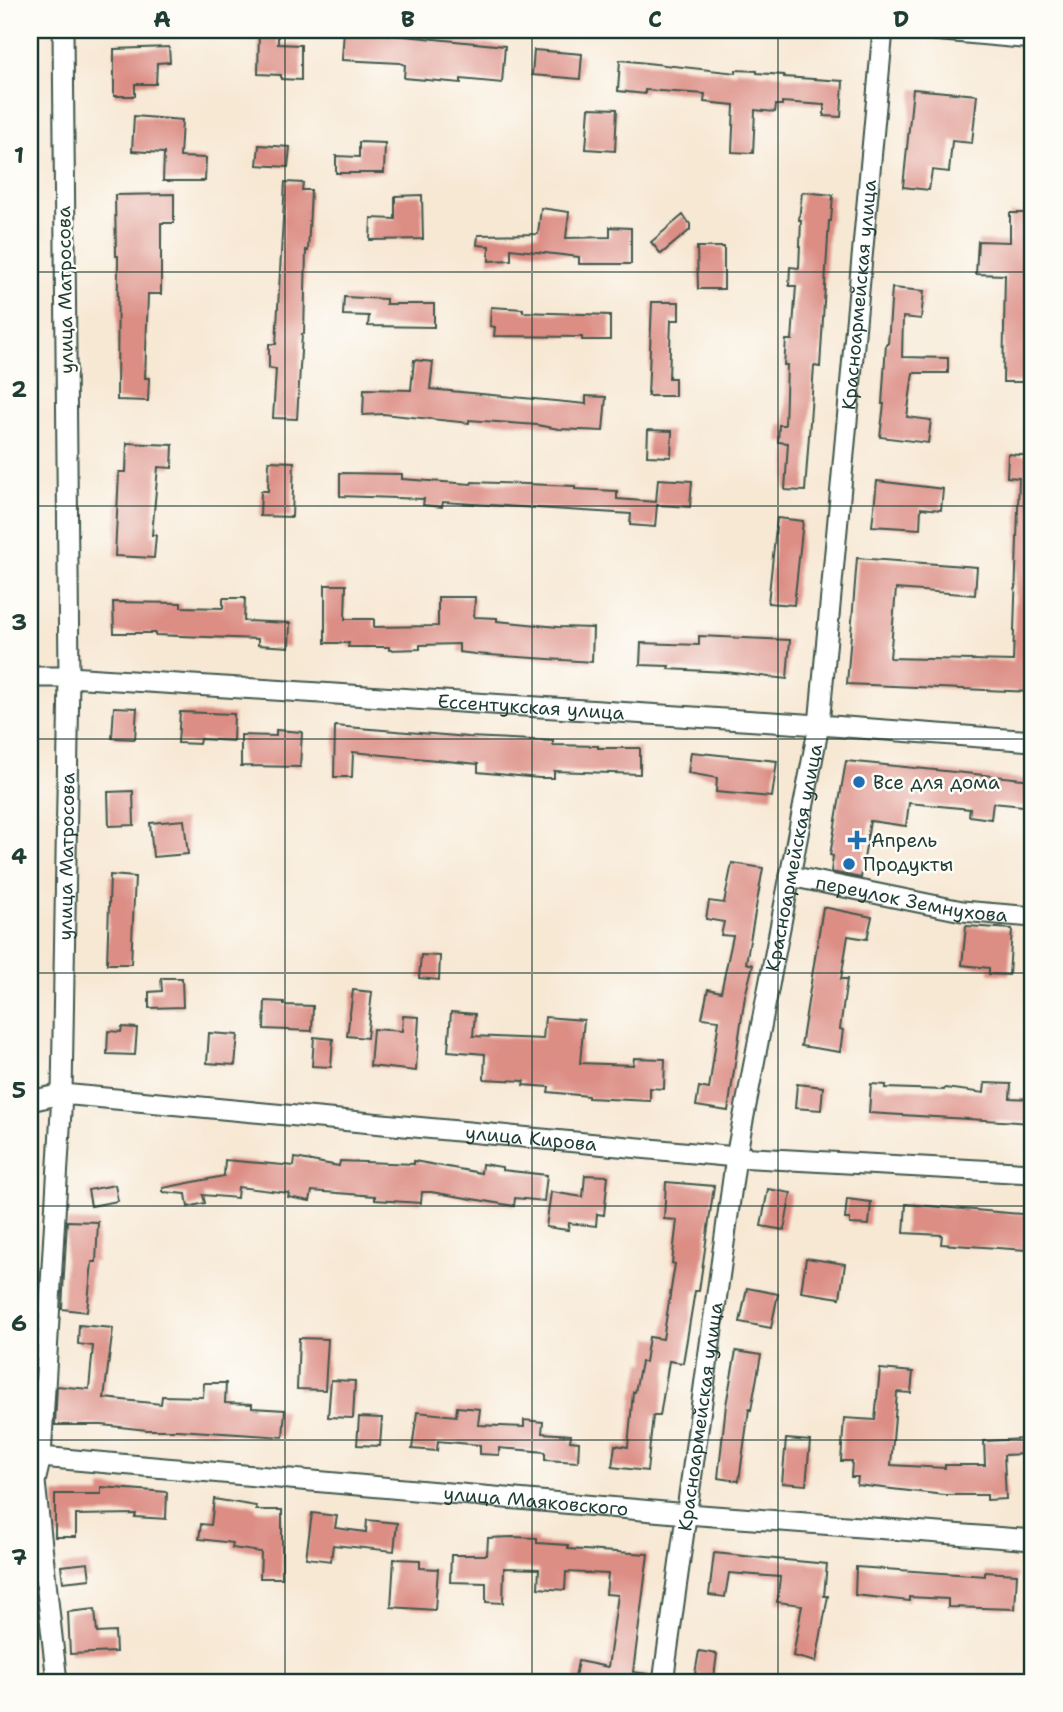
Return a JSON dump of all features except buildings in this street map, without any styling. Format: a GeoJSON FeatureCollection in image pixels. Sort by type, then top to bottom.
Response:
{"type":"FeatureCollection","features":[{"type":"Feature","properties":{"kind":"street","name":"улица Матросова"},"geometry":{"type":"LineString","coordinates":[[57,1682],[33,1482],[41,1457],[62,1094],[69,677],[63,30]]}},
{"type":"Feature","properties":{"kind":"street","name":"Красноармейская улица"},"geometry":{"type":"LineString","coordinates":[[663,1682],[736,1157],[820,724],[883,30]]}},
{"type":"Feature","properties":{"kind":"street"},"geometry":{"type":"LineString","coordinates":[[933,30],[1033,39]]}},
{"type":"Feature","properties":{"kind":"street","name":"Ессентукская улица"},"geometry":{"type":"LineString","coordinates":[[30,677],[69,677],[820,724],[1033,741]]}},
{"type":"Feature","properties":{"kind":"street","name":"переулок Земнухова"},"geometry":{"type":"LineString","coordinates":[[790,876],[962,911],[1033,917]]}},
{"type":"Feature","properties":{"kind":"street","name":"улица Кирова"},"geometry":{"type":"LineString","coordinates":[[30,1101],[62,1094],[736,1157],[1033,1173]]}},
{"type":"Feature","properties":{"kind":"street","name":"улица Маяковского"},"geometry":{"type":"LineString","coordinates":[[41,1457],[687,1514],[1033,1540]]}},
{"type":"Feature","properties":{"kind":"place","name":"Все для дома"},"geometry":{"type":"Point","coordinates":[859,782]}},
{"type":"Feature","properties":{"kind":"place","name":"Апрель"},"geometry":{"type":"Point","coordinates":[857,840]}},
{"type":"Feature","properties":{"kind":"place","name":"Продукты"},"geometry":{"type":"Point","coordinates":[849,864]}}]}
